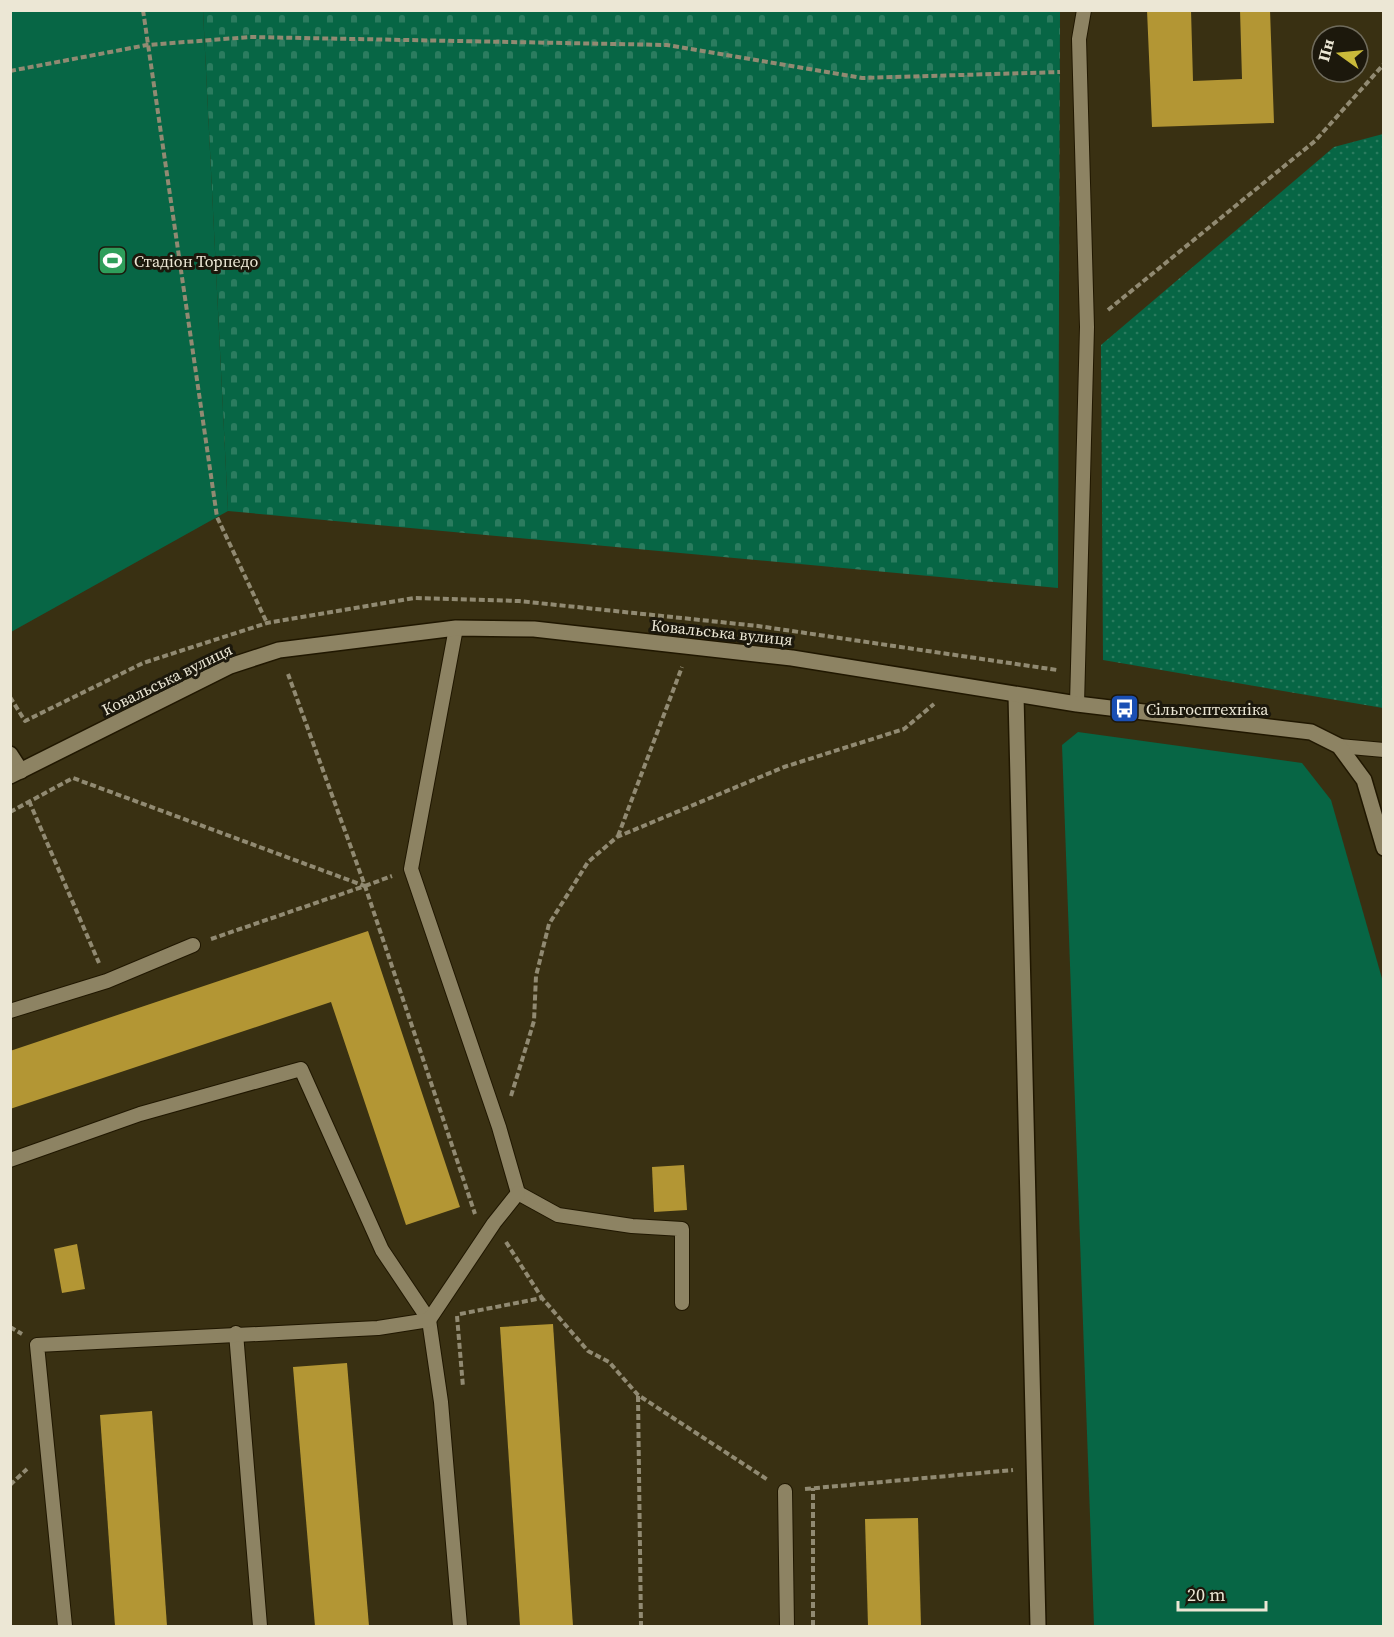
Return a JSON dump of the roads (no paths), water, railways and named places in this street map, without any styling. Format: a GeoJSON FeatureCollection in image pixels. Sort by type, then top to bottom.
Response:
{"type":"FeatureCollection","features":[{"type":"Feature","properties":{"kind":"street","name":"Ковальська вулиця"},"geometry":{"type":"LineString","coordinates":[[16,774],[230,666],[279,650],[456,628],[534,629],[792,658],[1077,704],[1311,732],[1339,746],[1364,780],[1383,848]]}},
{"type":"Feature","properties":{"kind":"street"},"geometry":{"type":"LineString","coordinates":[[1016,695],[1038,1626]]}},
{"type":"Feature","properties":{"kind":"street"},"geometry":{"type":"LineString","coordinates":[[10,754],[16,774]]}},
{"type":"Feature","properties":{"kind":"lane"},"geometry":{"type":"LineString","coordinates":[[1077,704],[1080,672],[1087,327],[1079,39],[1084,10]]}},
{"type":"Feature","properties":{"kind":"lane"},"geometry":{"type":"LineString","coordinates":[[456,628],[411,869],[499,1127],[518,1193],[558,1215],[632,1226],[682,1229],[682,1303]]}},
{"type":"Feature","properties":{"kind":"lane"},"geometry":{"type":"LineString","coordinates":[[1339,746],[1383,750]]}},
{"type":"Feature","properties":{"kind":"lane"},"geometry":{"type":"LineString","coordinates":[[10,1011],[107,981],[193,945]]}},
{"type":"Feature","properties":{"kind":"lane"},"geometry":{"type":"LineString","coordinates":[[10,1161],[140,1114],[301,1070],[382,1250],[429,1320],[441,1401],[460,1626]]}},
{"type":"Feature","properties":{"kind":"lane"},"geometry":{"type":"LineString","coordinates":[[65,1626],[37,1345],[236,1333],[378,1328],[429,1320],[494,1223],[518,1193]]}},
{"type":"Feature","properties":{"kind":"lane"},"geometry":{"type":"LineString","coordinates":[[236,1333],[260,1626]]}},
{"type":"Feature","properties":{"kind":"lane"},"geometry":{"type":"LineString","coordinates":[[785,1491],[787,1626]]}},
{"type":"Feature","properties":{"kind":"place","name":"Стадіон Торпедо"},"geometry":{"type":"Point","coordinates":[113,261]}},
{"type":"Feature","properties":{"kind":"place","name":"Сільгосптехніка"},"geometry":{"type":"Point","coordinates":[1125,709]}}]}
